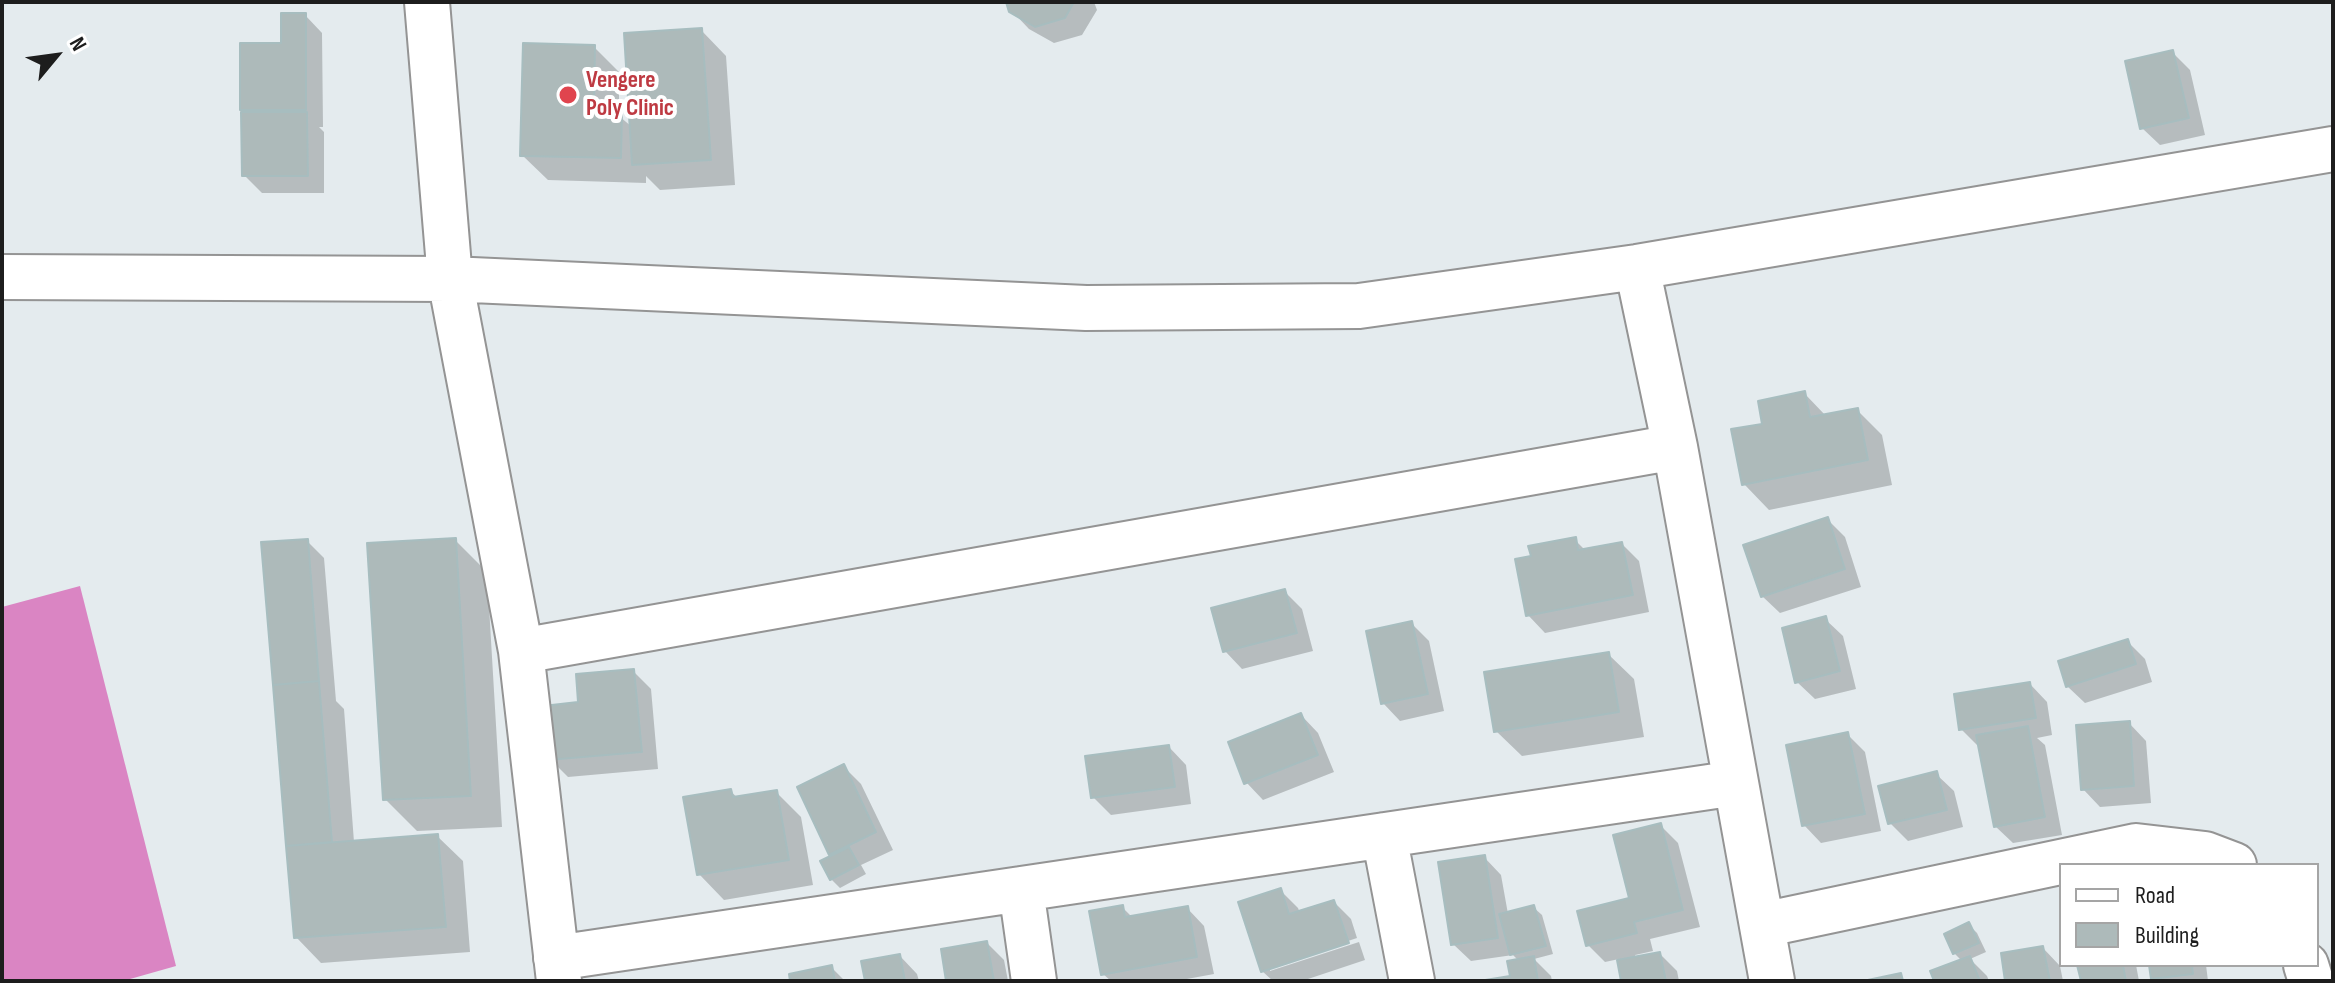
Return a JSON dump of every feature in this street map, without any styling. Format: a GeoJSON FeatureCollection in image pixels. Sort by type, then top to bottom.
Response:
{"type":"FeatureCollection","features":[{"type":"Feature","properties":{"kind":"street"},"geometry":{"type":"LineString","coordinates":[[427,2],[450,279],[521,651],[558,969],[1021,889],[1736,783]]}},
{"type":"Feature","properties":{"kind":"street"},"geometry":{"type":"LineString","coordinates":[[2,277],[450,279],[1086,308],[1359,306],[1637,267],[2333,149]]}},
{"type":"Feature","properties":{"kind":"street"},"geometry":{"type":"LineString","coordinates":[[1637,267],[1675,447],[1772,981]]}},
{"type":"Feature","properties":{"kind":"street"},"geometry":{"type":"LineString","coordinates":[[521,651],[1675,447]]}},
{"type":"Feature","properties":{"kind":"street"},"geometry":{"type":"LineString","coordinates":[[1384,835],[1412,981]]}},
{"type":"Feature","properties":{"kind":"street"},"geometry":{"type":"LineString","coordinates":[[1762,925],[2136,846],[2205,854],[2229,863]]}},
{"type":"Feature","properties":{"kind":"street"},"geometry":{"type":"LineString","coordinates":[[1021,889],[1034,981]]}},
{"type":"Feature","properties":{"kind":"shaded area"},"geometry":{"type":"Polygon","coordinates":[[[80,586],[176,966],[123,981],[2,981],[2,607],[80,586]]]}},
{"type":"Feature","properties":{"kind":"building"},"geometry":{"type":"Polygon","coordinates":[[[1006,2],[1074,2],[1065,18],[1035,27],[1009,12],[1006,2]]]}},
{"type":"Feature","properties":{"kind":"building"},"geometry":{"type":"Polygon","coordinates":[[[281,13],[306,13],[306,110],[240,110],[240,43],[281,43],[281,13]]]}},
{"type":"Feature","properties":{"kind":"building"},"geometry":{"type":"Polygon","coordinates":[[[702,28],[711,160],[632,165],[624,33],[702,28]]]}},
{"type":"Feature","properties":{"kind":"building"},"geometry":{"type":"Polygon","coordinates":[[[523,43],[595,45],[594,113],[622,114],[621,158],[520,156],[523,43]]]}},
{"type":"Feature","properties":{"kind":"building"},"geometry":{"type":"Polygon","coordinates":[[[2173,50],[2189,118],[2140,129],[2125,61],[2173,50]]]}},
{"type":"Feature","properties":{"kind":"building"},"geometry":{"type":"Polygon","coordinates":[[[241,112],[307,112],[308,176],[242,176],[241,112]]]}},
{"type":"Feature","properties":{"kind":"building"},"geometry":{"type":"Polygon","coordinates":[[[1805,391],[1810,417],[1858,408],[1868,460],[1742,485],[1731,429],[1762,424],[1758,401],[1805,391]]]}},
{"type":"Feature","properties":{"kind":"building"},"geometry":{"type":"Polygon","coordinates":[[[1828,517],[1845,569],[1761,597],[1743,545],[1828,517]]]}},
{"type":"Feature","properties":{"kind":"building"},"geometry":{"type":"Polygon","coordinates":[[[1576,537],[1578,550],[1622,542],[1633,595],[1526,616],[1515,559],[1531,556],[1528,546],[1576,537]]]}},
{"type":"Feature","properties":{"kind":"building"},"geometry":{"type":"Polygon","coordinates":[[[456,538],[471,796],[383,800],[367,543],[456,538]]]}},
{"type":"Feature","properties":{"kind":"building"},"geometry":{"type":"Polygon","coordinates":[[[308,539],[319,681],[273,685],[261,542],[308,539]]]}},
{"type":"Feature","properties":{"kind":"building"},"geometry":{"type":"Polygon","coordinates":[[[1285,589],[1297,633],[1223,652],[1211,608],[1285,589]]]}},
{"type":"Feature","properties":{"kind":"building"},"geometry":{"type":"Polygon","coordinates":[[[1826,616],[1840,671],[1795,683],[1782,628],[1826,616]]]}},
{"type":"Feature","properties":{"kind":"building"},"geometry":{"type":"Polygon","coordinates":[[[1412,621],[1428,694],[1381,704],[1366,631],[1412,621]]]}},
{"type":"Feature","properties":{"kind":"building"},"geometry":{"type":"Polygon","coordinates":[[[2128,639],[2136,664],[2066,687],[2058,661],[2128,639]]]}},
{"type":"Feature","properties":{"kind":"building"},"geometry":{"type":"Polygon","coordinates":[[[1609,652],[1619,712],[1494,732],[1484,672],[1609,652]]]}},
{"type":"Feature","properties":{"kind":"building"},"geometry":{"type":"Polygon","coordinates":[[[634,669],[642,752],[548,760],[543,706],[578,702],[576,674],[634,669]]]}},
{"type":"Feature","properties":{"kind":"building"},"geometry":{"type":"Polygon","coordinates":[[[319,681],[332,842],[286,846],[273,685],[319,681]]]}},
{"type":"Feature","properties":{"kind":"building"},"geometry":{"type":"Polygon","coordinates":[[[2030,682],[2036,718],[1959,730],[1954,694],[2030,682]]]}},
{"type":"Feature","properties":{"kind":"building"},"geometry":{"type":"Polygon","coordinates":[[[1301,713],[1318,755],[1244,784],[1228,742],[1301,713]]]}},
{"type":"Feature","properties":{"kind":"building"},"geometry":{"type":"Polygon","coordinates":[[[2130,721],[2134,786],[2081,790],[2076,725],[2130,721]]]}},
{"type":"Feature","properties":{"kind":"building"},"geometry":{"type":"Polygon","coordinates":[[[2028,726],[2045,817],[1994,827],[1976,735],[2028,726]]]}},
{"type":"Feature","properties":{"kind":"building"},"geometry":{"type":"Polygon","coordinates":[[[1848,732],[1865,814],[1802,826],[1786,745],[1848,732]]]}},
{"type":"Feature","properties":{"kind":"building"},"geometry":{"type":"Polygon","coordinates":[[[1169,745],[1175,787],[1091,798],[1085,756],[1169,745]]]}},
{"type":"Feature","properties":{"kind":"building"},"geometry":{"type":"Polygon","coordinates":[[[844,764],[876,832],[829,855],[797,787],[844,764]]]}},
{"type":"Feature","properties":{"kind":"building"},"geometry":{"type":"Polygon","coordinates":[[[1937,771],[1947,810],[1888,824],[1878,786],[1937,771]]]}},
{"type":"Feature","properties":{"kind":"building"},"geometry":{"type":"Polygon","coordinates":[[[731,789],[733,797],[777,790],[789,860],[697,875],[683,797],[731,789]]]}},
{"type":"Feature","properties":{"kind":"building"},"geometry":{"type":"Polygon","coordinates":[[[1661,823],[1683,910],[1634,922],[1637,933],[1586,946],[1577,911],[1629,898],[1613,835],[1661,823]]]}},
{"type":"Feature","properties":{"kind":"building"},"geometry":{"type":"Polygon","coordinates":[[[438,834],[446,927],[294,938],[286,846],[438,834]]]}},
{"type":"Feature","properties":{"kind":"building"},"geometry":{"type":"Polygon","coordinates":[[[849,847],[859,865],[830,880],[820,861],[849,847]]]}},
{"type":"Feature","properties":{"kind":"building"},"geometry":{"type":"Polygon","coordinates":[[[1485,855],[1498,938],[1451,945],[1438,862],[1485,855]]]}},
{"type":"Feature","properties":{"kind":"building"},"geometry":{"type":"Polygon","coordinates":[[[1281,888],[1289,914],[1334,900],[1349,943],[1261,972],[1238,902],[1281,888]]]}},
{"type":"Feature","properties":{"kind":"building"},"geometry":{"type":"Polygon","coordinates":[[[1123,905],[1125,917],[1188,906],[1197,957],[1101,975],[1089,911],[1123,905]]]}},
{"type":"Feature","properties":{"kind":"building"},"geometry":{"type":"Polygon","coordinates":[[[1534,905],[1546,946],[1510,955],[1499,914],[1534,905]]]}},
{"type":"Feature","properties":{"kind":"building"},"geometry":{"type":"Polygon","coordinates":[[[1969,922],[1979,943],[1953,954],[1944,934],[1969,922]]]}},
{"type":"Feature","properties":{"kind":"building"},"geometry":{"type":"Polygon","coordinates":[[[987,941],[994,981],[946,981],[941,949],[987,941]]]}},
{"type":"Feature","properties":{"kind":"building"},"geometry":{"type":"Polygon","coordinates":[[[2043,946],[2050,981],[2005,981],[2001,953],[2043,946]]]}},
{"type":"Feature","properties":{"kind":"building"},"geometry":{"type":"Polygon","coordinates":[[[1660,952],[1666,981],[1621,981],[1617,960],[1660,952]]]}},
{"type":"Feature","properties":{"kind":"building"},"geometry":{"type":"Polygon","coordinates":[[[900,954],[905,981],[865,981],[861,961],[900,954]]]}},
{"type":"Feature","properties":{"kind":"building"},"geometry":{"type":"Polygon","coordinates":[[[1534,956],[1538,981],[1479,981],[1510,976],[1507,961],[1534,956]]]}},
{"type":"Feature","properties":{"kind":"building"},"geometry":{"type":"Polygon","coordinates":[[[1970,956],[1980,981],[1934,981],[1930,971],[1970,956]]]}},
{"type":"Feature","properties":{"kind":"building"},"geometry":{"type":"Polygon","coordinates":[[[832,965],[835,981],[790,981],[789,974],[832,965]]]}},
{"type":"Feature","properties":{"kind":"building"},"geometry":{"type":"Polygon","coordinates":[[[2078,967],[2123,967],[2126,981],[2081,981],[2078,967]]]}},
{"type":"Feature","properties":{"kind":"building"},"geometry":{"type":"Polygon","coordinates":[[[2149,967],[2192,967],[2193,974],[2151,979],[2149,967]]]}},
{"type":"Feature","properties":{"kind":"building"},"geometry":{"type":"Polygon","coordinates":[[[1901,973],[1903,981],[1863,981],[1901,973]]]}},
{"type":"Feature","properties":{"kind":"place","name":"Vengere Poly Clinic"},"geometry":{"type":"Point","coordinates":[568,95]}}]}
